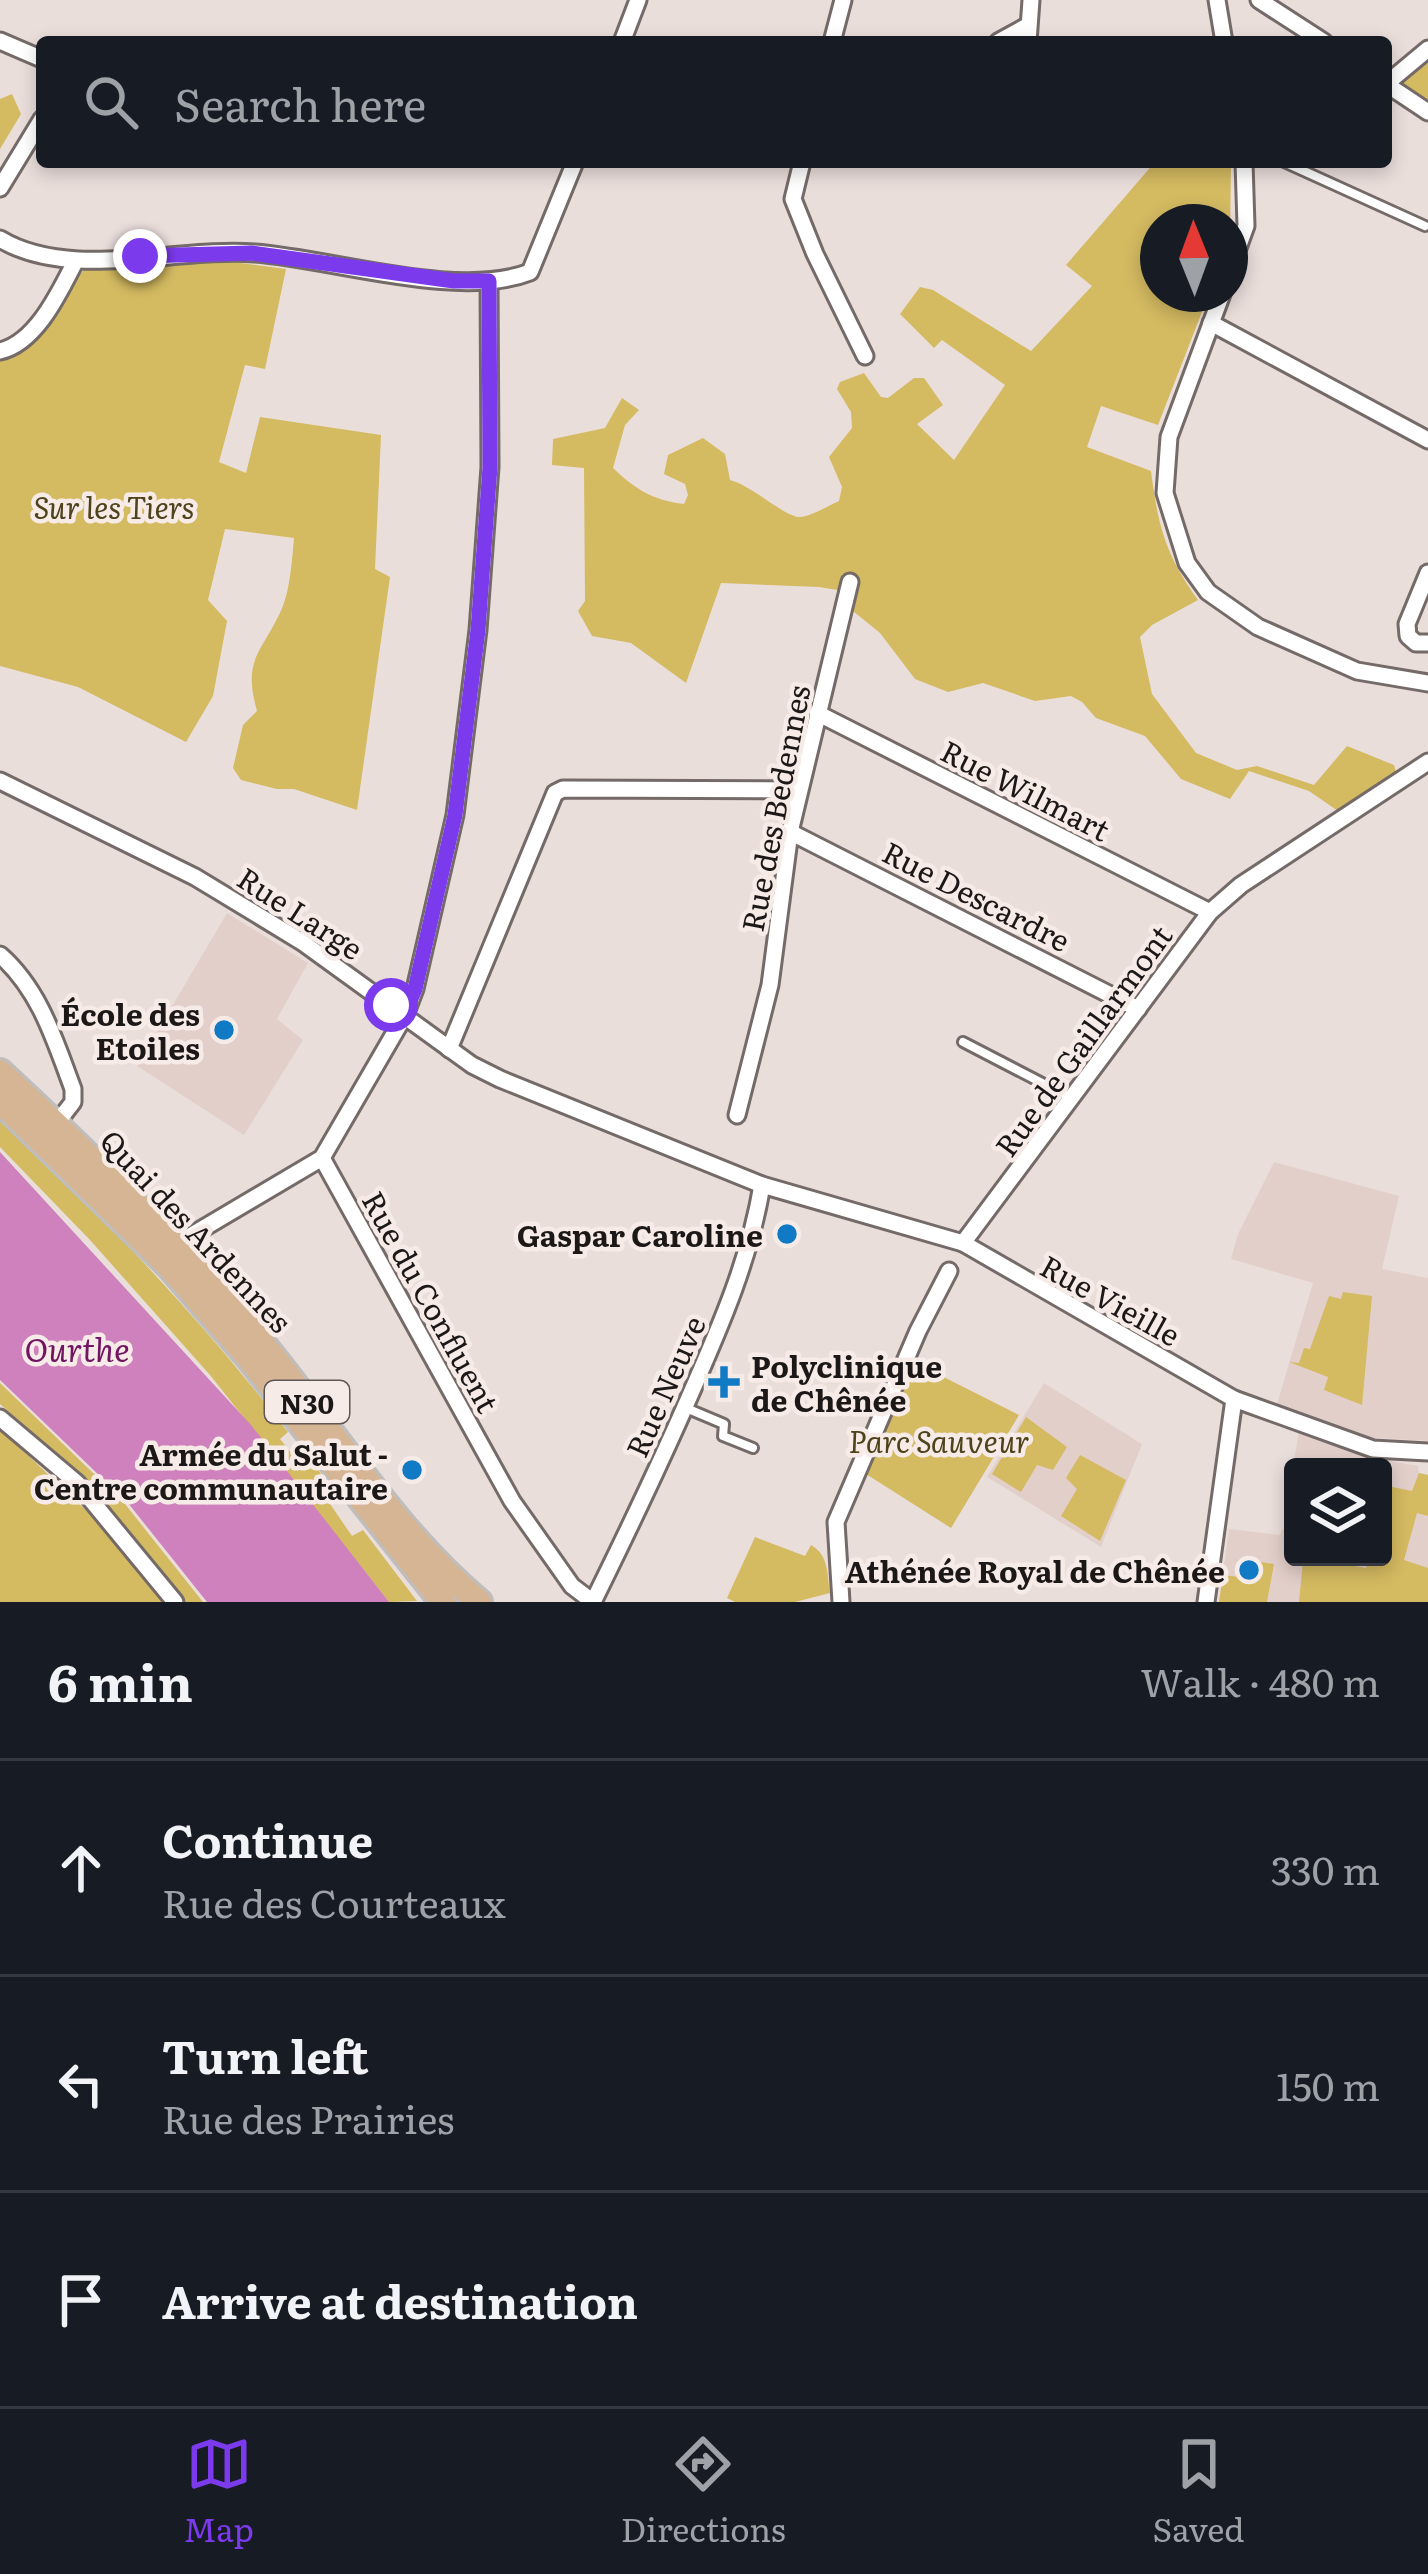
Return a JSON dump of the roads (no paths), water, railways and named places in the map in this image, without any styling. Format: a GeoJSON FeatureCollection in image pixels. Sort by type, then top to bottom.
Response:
{"type":"FeatureCollection","features":[{"type":"Feature","properties":{"kind":"main road","name":"Quai des Ardennes"},"geometry":{"type":"LineString","coordinates":[[0,1072],[175,1246],[261,1342],[433,1564],[479,1602]]}},
{"type":"Feature","properties":{"kind":"main road","name":"Quai des Ardennes"},"geometry":{"type":"LineString","coordinates":[[0,1101],[169,1266],[249,1358],[443,1602]]}},
{"type":"Feature","properties":{"kind":"street"},"geometry":{"type":"LineString","coordinates":[[624,36],[638,0]]}},
{"type":"Feature","properties":{"kind":"street"},"geometry":{"type":"LineString","coordinates":[[834,36],[843,0]]}},
{"type":"Feature","properties":{"kind":"street"},"geometry":{"type":"LineString","coordinates":[[1027,34],[1031,0]]}},
{"type":"Feature","properties":{"kind":"street"},"geometry":{"type":"LineString","coordinates":[[1217,0],[1223,36]]}},
{"type":"Feature","properties":{"kind":"street"},"geometry":{"type":"LineString","coordinates":[[1259,0],[1315,36]]}},
{"type":"Feature","properties":{"kind":"street"},"geometry":{"type":"LineString","coordinates":[[0,41],[36,56]]}},
{"type":"Feature","properties":{"kind":"street"},"geometry":{"type":"LineString","coordinates":[[1392,79],[1428,49]]}},
{"type":"Feature","properties":{"kind":"street"},"geometry":{"type":"LineString","coordinates":[[1392,88],[1428,112]]}},
{"type":"Feature","properties":{"kind":"street"},"geometry":{"type":"LineString","coordinates":[[0,188],[36,128]]}},
{"type":"Feature","properties":{"kind":"street"},"geometry":{"type":"LineString","coordinates":[[0,239],[26,252],[75,262],[251,253],[454,281],[489,281],[530,272],[573,168]]}},
{"type":"Feature","properties":{"kind":"street"},"geometry":{"type":"LineString","coordinates":[[801,168],[793,199],[865,356]]}},
{"type":"Feature","properties":{"kind":"street"},"geometry":{"type":"LineString","coordinates":[[1244,168],[1245,204]]}},
{"type":"Feature","properties":{"kind":"street"},"geometry":{"type":"LineString","coordinates":[[0,351],[21,343],[32,330],[75,262]]}},
{"type":"Feature","properties":{"kind":"street"},"geometry":{"type":"LineString","coordinates":[[175,1246],[322,1158],[415,989],[455,815],[478,630],[490,467],[489,281]]}},
{"type":"Feature","properties":{"kind":"street"},"geometry":{"type":"LineString","coordinates":[[1215,312],[1171,430],[1164,483],[1187,563],[1208,592],[1258,627],[1357,671],[1428,682]]}},
{"type":"Feature","properties":{"kind":"street"},"geometry":{"type":"LineString","coordinates":[[1211,323],[1428,440]]}},
{"type":"Feature","properties":{"kind":"street"},"geometry":{"type":"LineString","coordinates":[[1428,573],[1407,623],[1408,636],[1416,643],[1428,643]]}},
{"type":"Feature","properties":{"kind":"street","name":"Rue des Bedennes"},"geometry":{"type":"LineString","coordinates":[[737,1115],[770,985],[790,832],[850,582]]}},
{"type":"Feature","properties":{"kind":"street","name":"Rue Wilmart"},"geometry":{"type":"LineString","coordinates":[[818,713],[1210,912]]}},
{"type":"Feature","properties":{"kind":"street","name":"Rue de Gaillarmont"},"geometry":{"type":"LineString","coordinates":[[963,1243],[1210,912],[1241,885],[1428,762]]}},
{"type":"Feature","properties":{"kind":"street","name":"Rue Large"},"geometry":{"type":"LineString","coordinates":[[0,781],[195,877],[302,942],[472,1065],[763,1185]]}},
{"type":"Feature","properties":{"kind":"street"},"geometry":{"type":"LineString","coordinates":[[449,1048],[555,793],[562,789],[799,790]]}},
{"type":"Feature","properties":{"kind":"street","name":"Rue Descardre"},"geometry":{"type":"LineString","coordinates":[[790,832],[1138,1009]]}},
{"type":"Feature","properties":{"kind":"street"},"geometry":{"type":"LineString","coordinates":[[0,956],[15,969],[43,1012],[73,1089],[73,1102],[56,1124]]}},
{"type":"Feature","properties":{"kind":"street","name":"Rue du Confluent"},"geometry":{"type":"LineString","coordinates":[[322,1158],[512,1501],[572,1586],[593,1602]]}},
{"type":"Feature","properties":{"kind":"street"},"geometry":{"type":"LineString","coordinates":[[763,1185],[963,1243]]}},
{"type":"Feature","properties":{"kind":"street","name":"Rue Neuve"},"geometry":{"type":"LineString","coordinates":[[593,1602],[734,1291],[763,1185]]}},
{"type":"Feature","properties":{"kind":"street","name":"Rue Vieille"},"geometry":{"type":"LineString","coordinates":[[963,1243],[1234,1399],[1373,1449],[1428,1452]]}},
{"type":"Feature","properties":{"kind":"street"},"geometry":{"type":"LineString","coordinates":[[841,1602],[836,1522],[918,1331],[949,1271]]}},
{"type":"Feature","properties":{"kind":"street"},"geometry":{"type":"LineString","coordinates":[[1206,1602],[1234,1399]]}},
{"type":"Feature","properties":{"kind":"street"},"geometry":{"type":"LineString","coordinates":[[0,1418],[77,1483],[175,1602]]}},
{"type":"Feature","properties":{"kind":"lane"},"geometry":{"type":"LineString","coordinates":[[1297,168],[1425,226]]}},
{"type":"Feature","properties":{"kind":"lane"},"geometry":{"type":"LineString","coordinates":[[963,1042],[1073,1099]]}},
{"type":"Feature","properties":{"kind":"lane"},"geometry":{"type":"LineString","coordinates":[[685,1407],[724,1424],[723,1436],[753,1448]]}},
{"type":"Feature","properties":{"kind":"water","name":"Ourthe"},"geometry":{"type":"Polygon","coordinates":[[[0,1152],[251,1425],[389,1602],[207,1602],[128,1503],[0,1380],[0,1152]]]}},
{"type":"Feature","properties":{"kind":"place","name":"École des Etoiles"},"geometry":{"type":"Point","coordinates":[224,1030]}},
{"type":"Feature","properties":{"kind":"place","name":"Gaspar Caroline"},"geometry":{"type":"Point","coordinates":[787,1234]}},
{"type":"Feature","properties":{"kind":"place","name":"Polyclinique de Chênée"},"geometry":{"type":"Point","coordinates":[724,1382]}},
{"type":"Feature","properties":{"kind":"place","name":"Armée du Salut - Centre communautaire"},"geometry":{"type":"Point","coordinates":[412,1470]}},
{"type":"Feature","properties":{"kind":"place","name":"Athénée Royal de Chênée"},"geometry":{"type":"Point","coordinates":[1249,1570]}},
{"type":"Feature","properties":{"kind":"park label","name":"Sur les Tiers"},"geometry":{"type":"Point","coordinates":[114,506]}},
{"type":"Feature","properties":{"kind":"park label","name":"Parc Sauveur"},"geometry":{"type":"Point","coordinates":[939,1440]}}]}
